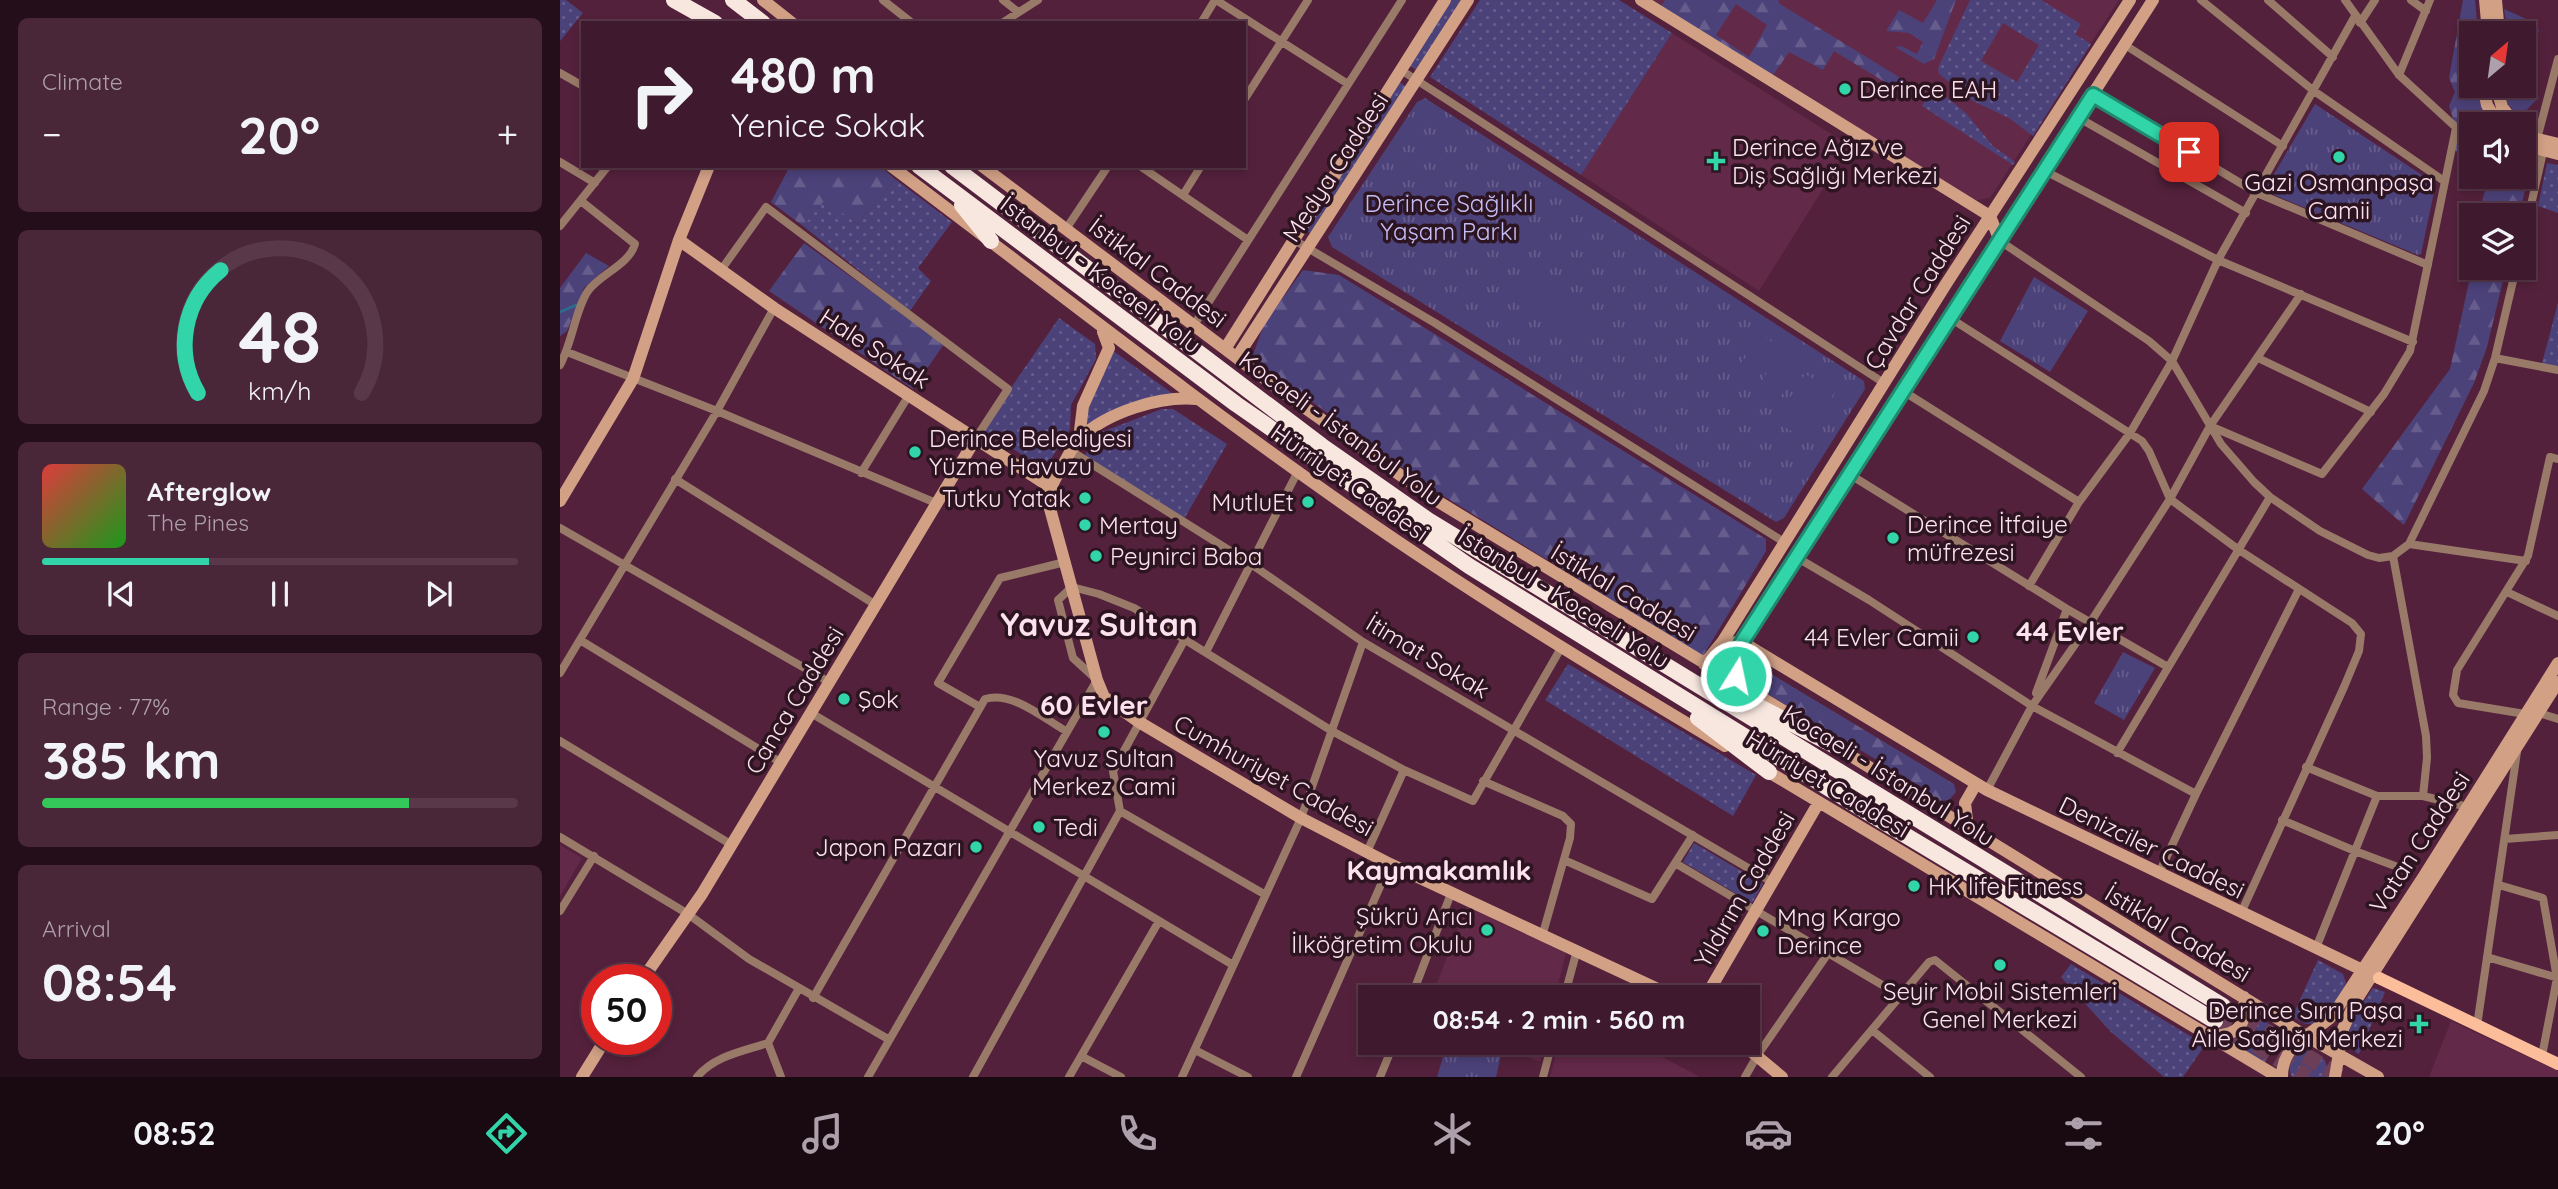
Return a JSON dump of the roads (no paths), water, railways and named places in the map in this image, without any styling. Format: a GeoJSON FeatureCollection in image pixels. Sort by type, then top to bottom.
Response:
{"type":"FeatureCollection","features":[{"type":"Feature","properties":{"kind":"highway"},"geometry":{"type":"LineString","coordinates":[[674,0],[711,21]]}},
{"type":"Feature","properties":{"kind":"highway"},"geometry":{"type":"LineString","coordinates":[[696,0],[723,21]]}},
{"type":"Feature","properties":{"kind":"highway"},"geometry":{"type":"LineString","coordinates":[[733,0],[760,21]]}},
{"type":"Feature","properties":{"kind":"highway","name":"İstanbul - Kocaeli Yolu"},"geometry":{"type":"LineString","coordinates":[[922,168],[1236,404],[1469,566],[2211,1028]]}},
{"type":"Feature","properties":{"kind":"highway","name":"Kocaeli - İstanbul Yolu"},"geometry":{"type":"LineString","coordinates":[[955,168],[1363,476],[1455,537],[2223,1006]]}},
{"type":"Feature","properties":{"kind":"highway"},"geometry":{"type":"LineString","coordinates":[[947,187],[991,241]]}},
{"type":"Feature","properties":{"kind":"highway"},"geometry":{"type":"LineString","coordinates":[[1620,636],[1835,746]]}},
{"type":"Feature","properties":{"kind":"highway"},"geometry":{"type":"LineString","coordinates":[[1644,675],[1769,772]]}},
{"type":"Feature","properties":{"kind":"main road"},"geometry":{"type":"LineString","coordinates":[[668,0],[696,21]]}},
{"type":"Feature","properties":{"kind":"main road"},"geometry":{"type":"LineString","coordinates":[[762,0],[789,21]]}},
{"type":"Feature","properties":{"kind":"main road","name":"Medya Caddesi"},"geometry":{"type":"LineString","coordinates":[[1225,349],[1445,0]]}},
{"type":"Feature","properties":{"kind":"main road","name":"Medya Caddesi"},"geometry":{"type":"LineString","coordinates":[[1237,358],[1468,0]]}},
{"type":"Feature","properties":{"kind":"main road"},"geometry":{"type":"LineString","coordinates":[[1641,0],[1990,216],[2000,241]]}},
{"type":"Feature","properties":{"kind":"main road","name":"Çavdar Caddesi"},"geometry":{"type":"LineString","coordinates":[[1704,664],[1718,648],[2034,146],[2130,0]]}},
{"type":"Feature","properties":{"kind":"main road","name":"Çavdar Caddesi"},"geometry":{"type":"LineString","coordinates":[[1740,646],[2153,0]]}},
{"type":"Feature","properties":{"kind":"main road"},"geometry":{"type":"LineString","coordinates":[[2485,0],[2487,21]]}},
{"type":"Feature","properties":{"kind":"main road"},"geometry":{"type":"LineString","coordinates":[[2496,0],[2498,21]]}},
{"type":"Feature","properties":{"kind":"main road"},"geometry":{"type":"LineString","coordinates":[[2537,139],[2558,144]]}},
{"type":"Feature","properties":{"kind":"main road"},"geometry":{"type":"LineString","coordinates":[[2536,149],[2558,154]]}},
{"type":"Feature","properties":{"kind":"main road"},"geometry":{"type":"LineString","coordinates":[[560,501],[633,379],[679,240],[708,168]]}},
{"type":"Feature","properties":{"kind":"main road","name":"Hürriyet Caddesi"},"geometry":{"type":"LineString","coordinates":[[894,168],[1197,399],[1409,550],[1561,649],[1819,802],[2211,1028],[2280,1077]]}},
{"type":"Feature","properties":{"kind":"main road","name":"İstiklal Caddesi"},"geometry":{"type":"LineString","coordinates":[[985,168],[1237,358],[1437,502],[1704,664],[1740,683],[1968,829],[2306,1036]]}},
{"type":"Feature","properties":{"kind":"main road","name":"Hale Sokak"},"geometry":{"type":"LineString","coordinates":[[679,240],[774,308],[1050,486]]}},
{"type":"Feature","properties":{"kind":"main road"},"geometry":{"type":"LineString","coordinates":[[1079,439],[1083,406],[1109,348],[1107,338],[1099,326]]}},
{"type":"Feature","properties":{"kind":"main road"},"geometry":{"type":"LineString","coordinates":[[1050,486],[1079,439],[1097,426],[1149,403],[1179,398],[1197,399]]}},
{"type":"Feature","properties":{"kind":"main road","name":"Canca Caddesi"},"geometry":{"type":"LineString","coordinates":[[653,964],[732,845],[976,438]]}},
{"type":"Feature","properties":{"kind":"main road","name":"Cumhuriyet Caddesi"},"geometry":{"type":"LineString","coordinates":[[1050,486],[1049,505],[1104,697],[1139,722],[1301,818],[1367,852],[1650,985]]}},
{"type":"Feature","properties":{"kind":"main road"},"geometry":{"type":"LineString","coordinates":[[1740,683],[1734,660],[1740,646],[1743,608]]}},
{"type":"Feature","properties":{"kind":"main road"},"geometry":{"type":"LineString","coordinates":[[1718,648],[1734,642],[1740,646]]}},
{"type":"Feature","properties":{"kind":"main road"},"geometry":{"type":"LineString","coordinates":[[1704,664],[1720,664],[1730,659],[1740,646]]}},
{"type":"Feature","properties":{"kind":"main road","name":"Denizciler Caddesi"},"geometry":{"type":"LineString","coordinates":[[1740,646],[1981,787],[2558,1064]]}},
{"type":"Feature","properties":{"kind":"main road","name":"Vatan Caddesi"},"geometry":{"type":"LineString","coordinates":[[2280,1077],[2290,1049],[2329,1019],[2371,974],[2517,748],[2558,663]]}},
{"type":"Feature","properties":{"kind":"main road","name":"Vatan Caddesi"},"geometry":{"type":"LineString","coordinates":[[2334,1077],[2347,1019],[2371,974],[2468,807],[2532,713],[2558,682]]}},
{"type":"Feature","properties":{"kind":"main road"},"geometry":{"type":"LineString","coordinates":[[1940,811],[1959,808],[1981,787]]}},
{"type":"Feature","properties":{"kind":"main road","name":"Yıldırım Caddesi"},"geometry":{"type":"LineString","coordinates":[[1713,985],[1819,802]]}},
{"type":"Feature","properties":{"kind":"main road"},"geometry":{"type":"LineString","coordinates":[[1965,803],[1968,829]]}},
{"type":"Feature","properties":{"kind":"main road"},"geometry":{"type":"LineString","coordinates":[[2211,1028],[2230,1034],[2239,1027],[2244,1017],[2244,997]]}},
{"type":"Feature","properties":{"kind":"main road"},"geometry":{"type":"LineString","coordinates":[[2306,1036],[2378,1077]]}},
{"type":"Feature","properties":{"kind":"main road"},"geometry":{"type":"LineString","coordinates":[[582,1077],[596,1055]]}},
{"type":"Feature","properties":{"kind":"main road"},"geometry":{"type":"LineString","coordinates":[[1757,1056],[1782,1077]]}},
{"type":"Feature","properties":{"kind":"street"},"geometry":{"type":"LineString","coordinates":[[883,0],[909,21]]}},
{"type":"Feature","properties":{"kind":"street"},"geometry":{"type":"LineString","coordinates":[[1003,0],[1018,12]]}},
{"type":"Feature","properties":{"kind":"street"},"geometry":{"type":"LineString","coordinates":[[1005,21],[1038,0]]}},
{"type":"Feature","properties":{"kind":"street"},"geometry":{"type":"LineString","coordinates":[[1202,21],[1216,0],[1348,84]]}},
{"type":"Feature","properties":{"kind":"street"},"geometry":{"type":"LineString","coordinates":[[1246,97],[1308,0]]}},
{"type":"Feature","properties":{"kind":"street"},"geometry":{"type":"LineString","coordinates":[[1194,326],[1402,0]]}},
{"type":"Feature","properties":{"kind":"street"},"geometry":{"type":"LineString","coordinates":[[2201,0],[2314,91],[2444,181]]}},
{"type":"Feature","properties":{"kind":"street"},"geometry":{"type":"LineString","coordinates":[[2268,0],[2333,57]]}},
{"type":"Feature","properties":{"kind":"street"},"geometry":{"type":"LineString","coordinates":[[2210,426],[2322,474],[2394,380],[2413,342],[2444,181],[2458,130],[2399,75],[2344,0]]}},
{"type":"Feature","properties":{"kind":"street"},"geometry":{"type":"LineString","coordinates":[[2029,586],[2079,502],[2130,433],[2172,361],[2218,260],[2333,57],[2357,20],[2375,0]]}},
{"type":"Feature","properties":{"kind":"street"},"geometry":{"type":"LineString","coordinates":[[2411,0],[2426,11]]}},
{"type":"Feature","properties":{"kind":"street"},"geometry":{"type":"LineString","coordinates":[[2399,75],[2431,0]]}},
{"type":"Feature","properties":{"kind":"street"},"geometry":{"type":"LineString","coordinates":[[2125,45],[2283,146]]}},
{"type":"Feature","properties":{"kind":"street"},"geometry":{"type":"LineString","coordinates":[[2537,139],[2558,59]]}},
{"type":"Feature","properties":{"kind":"street"},"geometry":{"type":"LineString","coordinates":[[1401,70],[1884,383]]}},
{"type":"Feature","properties":{"kind":"street"},"geometry":{"type":"LineString","coordinates":[[560,73],[581,85]]}},
{"type":"Feature","properties":{"kind":"street"},"geometry":{"type":"LineString","coordinates":[[2093,95],[2257,193],[2428,265]]}},
{"type":"Feature","properties":{"kind":"street"},"geometry":{"type":"LineString","coordinates":[[2079,118],[2246,213]]}},
{"type":"Feature","properties":{"kind":"street"},"geometry":{"type":"LineString","coordinates":[[2034,146],[2048,166],[2218,260],[2413,342]]}},
{"type":"Feature","properties":{"kind":"street"},"geometry":{"type":"LineString","coordinates":[[2531,203],[2543,152]]}},
{"type":"Feature","properties":{"kind":"street"},"geometry":{"type":"LineString","coordinates":[[560,162],[595,183]]}},
{"type":"Feature","properties":{"kind":"street"},"geometry":{"type":"LineString","coordinates":[[560,226],[606,168]]}},
{"type":"Feature","properties":{"kind":"street"},"geometry":{"type":"LineString","coordinates":[[1066,229],[1107,168]]}},
{"type":"Feature","properties":{"kind":"street"},"geometry":{"type":"LineString","coordinates":[[1143,168],[1248,240]]}},
{"type":"Feature","properties":{"kind":"street"},"geometry":{"type":"LineString","coordinates":[[1183,195],[1200,168]]}},
{"type":"Feature","properties":{"kind":"street"},"geometry":{"type":"LineString","coordinates":[[560,365],[588,292],[630,254],[635,244],[581,201]]}},
{"type":"Feature","properties":{"kind":"street"},"geometry":{"type":"LineString","coordinates":[[721,270],[766,207],[1008,388],[976,438]]}},
{"type":"Feature","properties":{"kind":"street"},"geometry":{"type":"LineString","coordinates":[[1294,240],[1435,323],[1784,542]]}},
{"type":"Feature","properties":{"kind":"street"},"geometry":{"type":"LineString","coordinates":[[2000,241],[2149,341],[2172,361],[2210,426],[2234,460],[2270,497],[2320,531],[2355,550],[2379,558],[2393,556],[2409,544],[2479,404],[2495,358],[2513,280]]}},
{"type":"Feature","properties":{"kind":"street"},"geometry":{"type":"LineString","coordinates":[[1981,787],[2170,499],[2210,426],[2301,294]]}},
{"type":"Feature","properties":{"kind":"street"},"geometry":{"type":"LineString","coordinates":[[560,673],[717,411],[774,308]]}},
{"type":"Feature","properties":{"kind":"street"},"geometry":{"type":"LineString","coordinates":[[1950,318],[2142,441],[2170,499],[2239,550],[2359,629],[2362,641],[2344,687],[2241,913]]}},
{"type":"Feature","properties":{"kind":"street"},"geometry":{"type":"LineString","coordinates":[[567,352],[717,411],[936,503]]}},
{"type":"Feature","properties":{"kind":"street"},"geometry":{"type":"LineString","coordinates":[[2258,358],[2371,412]]}},
{"type":"Feature","properties":{"kind":"street"},"geometry":{"type":"LineString","coordinates":[[2495,358],[2558,370]]}},
{"type":"Feature","properties":{"kind":"street"},"geometry":{"type":"LineString","coordinates":[[1903,390],[2079,502]]}},
{"type":"Feature","properties":{"kind":"street"},"geometry":{"type":"LineString","coordinates":[[861,473],[909,395]]}},
{"type":"Feature","properties":{"kind":"street","name":"İtimat Sokak"},"geometry":{"type":"LineString","coordinates":[[1071,451],[1251,564],[1363,642],[1772,882]]}},
{"type":"Feature","properties":{"kind":"street"},"geometry":{"type":"LineString","coordinates":[[2558,458],[2550,457],[2526,561],[2457,670],[2453,695],[2458,703],[2558,719]]}},
{"type":"Feature","properties":{"kind":"street"},"geometry":{"type":"LineString","coordinates":[[1206,652],[1298,471]]}},
{"type":"Feature","properties":{"kind":"street"},"geometry":{"type":"LineString","coordinates":[[1849,474],[2090,623],[2168,667]]}},
{"type":"Feature","properties":{"kind":"street"},"geometry":{"type":"LineString","coordinates":[[675,479],[876,605]]}},
{"type":"Feature","properties":{"kind":"street"},"geometry":{"type":"LineString","coordinates":[[2117,753],[2270,497]]}},
{"type":"Feature","properties":{"kind":"street"},"geometry":{"type":"LineString","coordinates":[[560,528],[829,682]]}},
{"type":"Feature","properties":{"kind":"street"},"geometry":{"type":"LineString","coordinates":[[2409,544],[2526,561]]}},
{"type":"Feature","properties":{"kind":"street"},"geometry":{"type":"LineString","coordinates":[[1796,556],[2032,706],[2196,794]]}},
{"type":"Feature","properties":{"kind":"street"},"geometry":{"type":"LineString","coordinates":[[2393,556],[2426,736],[2423,796]]}},
{"type":"Feature","properties":{"kind":"street"},"geometry":{"type":"LineString","coordinates":[[980,707],[938,683],[1000,578],[1065,562]]}},
{"type":"Feature","properties":{"kind":"street"},"geometry":{"type":"LineString","coordinates":[[1072,587],[1123,603],[1332,731],[1404,770],[1473,801],[1561,649]]}},
{"type":"Feature","properties":{"kind":"street"},"geometry":{"type":"LineString","coordinates":[[2159,873],[2299,589]]}},
{"type":"Feature","properties":{"kind":"street"},"geometry":{"type":"LineString","coordinates":[[2507,592],[2558,616]]}},
{"type":"Feature","properties":{"kind":"street"},"geometry":{"type":"LineString","coordinates":[[2032,706],[2067,609]]}},
{"type":"Feature","properties":{"kind":"street"},"geometry":{"type":"LineString","coordinates":[[973,1077],[1120,811],[1113,771],[1185,639]]}},
{"type":"Feature","properties":{"kind":"street"},"geometry":{"type":"LineString","coordinates":[[580,640],[780,762]]}},
{"type":"Feature","properties":{"kind":"street"},"geometry":{"type":"LineString","coordinates":[[1182,1077],[1301,818],[1363,642]]}},
{"type":"Feature","properties":{"kind":"street"},"geometry":{"type":"LineString","coordinates":[[867,1077],[1097,680]]}},
{"type":"Feature","properties":{"kind":"street"},"geometry":{"type":"LineString","coordinates":[[813,998],[985,699],[1012,700],[1066,731]]}},
{"type":"Feature","properties":{"kind":"street"},"geometry":{"type":"LineString","coordinates":[[810,713],[1233,965]]}},
{"type":"Feature","properties":{"kind":"street"},"geometry":{"type":"LineString","coordinates":[[560,741],[732,845]]}},
{"type":"Feature","properties":{"kind":"street"},"geometry":{"type":"LineString","coordinates":[[2477,1026],[2517,748]]}},
{"type":"Feature","properties":{"kind":"street"},"geometry":{"type":"LineString","coordinates":[[2306,767],[2377,796],[2423,796],[2468,807]]}},
{"type":"Feature","properties":{"kind":"street"},"geometry":{"type":"LineString","coordinates":[[1367,852],[1404,770]]}},
{"type":"Feature","properties":{"kind":"street"},"geometry":{"type":"LineString","coordinates":[[1483,781],[1568,820],[1572,827],[1543,933]]}},
{"type":"Feature","properties":{"kind":"street"},"geometry":{"type":"LineString","coordinates":[[2316,948],[2377,796]]}},
{"type":"Feature","properties":{"kind":"street"},"geometry":{"type":"LineString","coordinates":[[1120,811],[1264,894]]}},
{"type":"Feature","properties":{"kind":"street"},"geometry":{"type":"LineString","coordinates":[[2282,820],[2395,866]]}},
{"type":"Feature","properties":{"kind":"street"},"geometry":{"type":"LineString","coordinates":[[1564,860],[1652,899],[1693,835]]}},
{"type":"Feature","properties":{"kind":"street"},"geometry":{"type":"LineString","coordinates":[[2505,839],[2558,835]]}},
{"type":"Feature","properties":{"kind":"street"},"geometry":{"type":"LineString","coordinates":[[560,837],[688,914],[727,945],[798,989],[888,1039]]}},
{"type":"Feature","properties":{"kind":"street"},"geometry":{"type":"LineString","coordinates":[[560,911],[594,856]]}},
{"type":"Feature","properties":{"kind":"street"},"geometry":{"type":"LineString","coordinates":[[1296,1077],[1390,863]]}},
{"type":"Feature","properties":{"kind":"street"},"geometry":{"type":"LineString","coordinates":[[1675,863],[1901,996]]}},
{"type":"Feature","properties":{"kind":"street"},"geometry":{"type":"LineString","coordinates":[[2498,885],[2543,898],[2558,978],[2542,1056]]}},
{"type":"Feature","properties":{"kind":"street"},"geometry":{"type":"LineString","coordinates":[[1416,985],[1452,891]]}},
{"type":"Feature","properties":{"kind":"street"},"geometry":{"type":"LineString","coordinates":[[1069,1077],[1159,921]]}},
{"type":"Feature","properties":{"kind":"street"},"geometry":{"type":"LineString","coordinates":[[1568,985],[1577,950]]}},
{"type":"Feature","properties":{"kind":"street"},"geometry":{"type":"LineString","coordinates":[[1745,1077],[1829,952]]}},
{"type":"Feature","properties":{"kind":"street"},"geometry":{"type":"LineString","coordinates":[[2487,957],[2558,978]]}},
{"type":"Feature","properties":{"kind":"street"},"geometry":{"type":"LineString","coordinates":[[1832,1077],[1929,962],[1939,961],[2081,1077]]}},
{"type":"Feature","properties":{"kind":"street"},"geometry":{"type":"LineString","coordinates":[[697,1077],[709,1064],[768,1043],[798,989]]}},
{"type":"Feature","properties":{"kind":"street"},"geometry":{"type":"LineString","coordinates":[[1872,1030],[1930,1077]]}},
{"type":"Feature","properties":{"kind":"street"},"geometry":{"type":"LineString","coordinates":[[768,1043],[781,1077]]}},
{"type":"Feature","properties":{"kind":"street"},"geometry":{"type":"LineString","coordinates":[[1195,1051],[1248,1077]]}},
{"type":"Feature","properties":{"kind":"street"},"geometry":{"type":"LineString","coordinates":[[1380,1077],[1389,1055]]}},
{"type":"Feature","properties":{"kind":"street"},"geometry":{"type":"LineString","coordinates":[[1543,1077],[1549,1055]]}},
{"type":"Feature","properties":{"kind":"street"},"geometry":{"type":"LineString","coordinates":[[1081,1056],[1121,1077]]}},
{"type":"Feature","properties":{"kind":"waterway"},"geometry":{"type":"LineString","coordinates":[[560,312],[576,305]]}},
{"type":"Feature","properties":{"kind":"tunnel"},"geometry":{"type":"LineString","coordinates":[[2223,1006],[2341,1077]]}},
{"type":"Feature","properties":{"kind":"tunnel"},"geometry":{"type":"LineString","coordinates":[[2215,1021],[2308,1077]]}},
{"type":"Feature","properties":{"kind":"place","name":"Derince EAH"},"geometry":{"type":"Point","coordinates":[1845,89]}},
{"type":"Feature","properties":{"kind":"place","name":"Gazi Osmanpaşa Camii"},"geometry":{"type":"Point","coordinates":[2339,157]}},
{"type":"Feature","properties":{"kind":"place","name":"Derince Ağız ve Diş Sağlığı Merkezi"},"geometry":{"type":"Point","coordinates":[1716,161]}},
{"type":"Feature","properties":{"kind":"place","name":"Derince Belediyesi Yüzme Havuzu"},"geometry":{"type":"Point","coordinates":[915,452]}},
{"type":"Feature","properties":{"kind":"place","name":"Tutku Yatak"},"geometry":{"type":"Point","coordinates":[1085,498]}},
{"type":"Feature","properties":{"kind":"place","name":"MutluEt"},"geometry":{"type":"Point","coordinates":[1308,502]}},
{"type":"Feature","properties":{"kind":"place","name":"Mertay"},"geometry":{"type":"Point","coordinates":[1085,525]}},
{"type":"Feature","properties":{"kind":"place","name":"Derince İtfaiye müfrezesi"},"geometry":{"type":"Point","coordinates":[1893,538]}},
{"type":"Feature","properties":{"kind":"place","name":"Peynirci Baba"},"geometry":{"type":"Point","coordinates":[1096,556]}},
{"type":"Feature","properties":{"kind":"place","name":"44 Evler Camii"},"geometry":{"type":"Point","coordinates":[1973,637]}},
{"type":"Feature","properties":{"kind":"place","name":"Şok"},"geometry":{"type":"Point","coordinates":[844,699]}},
{"type":"Feature","properties":{"kind":"place","name":"Yavuz Sultan Merkez Cami"},"geometry":{"type":"Point","coordinates":[1104,732]}},
{"type":"Feature","properties":{"kind":"place","name":"Tedi"},"geometry":{"type":"Point","coordinates":[1039,827]}},
{"type":"Feature","properties":{"kind":"place","name":"Japon Pazarı"},"geometry":{"type":"Point","coordinates":[976,847]}},
{"type":"Feature","properties":{"kind":"place","name":"HK life Fitness"},"geometry":{"type":"Point","coordinates":[1914,886]}},
{"type":"Feature","properties":{"kind":"place","name":"Şükrü Arıcı İlköğretim Okulu"},"geometry":{"type":"Point","coordinates":[1487,930]}},
{"type":"Feature","properties":{"kind":"place","name":"Mng Kargo Derince"},"geometry":{"type":"Point","coordinates":[1763,931]}},
{"type":"Feature","properties":{"kind":"place","name":"Seyir Mobil Sistemleri Genel Merkezi"},"geometry":{"type":"Point","coordinates":[2000,965]}},
{"type":"Feature","properties":{"kind":"place","name":"Derince Sırrı Paşa Aile Sağlığı Merkezi"},"geometry":{"type":"Point","coordinates":[2419,1024]}},
{"type":"Feature","properties":{"kind":"district","name":"Yavuz Sultan"},"geometry":{"type":"Point","coordinates":[1099,624]}},
{"type":"Feature","properties":{"kind":"district","name":"44 Evler"},"geometry":{"type":"Point","coordinates":[2070,630]}},
{"type":"Feature","properties":{"kind":"district","name":"60 Evler"},"geometry":{"type":"Point","coordinates":[1094,704]}},
{"type":"Feature","properties":{"kind":"district","name":"Kaymakamlık"},"geometry":{"type":"Point","coordinates":[1439,869]}},
{"type":"Feature","properties":{"kind":"park label","name":"Derince Sağlıklı Yaşam Parkı"},"geometry":{"type":"Point","coordinates":[1449,217]}}]}
